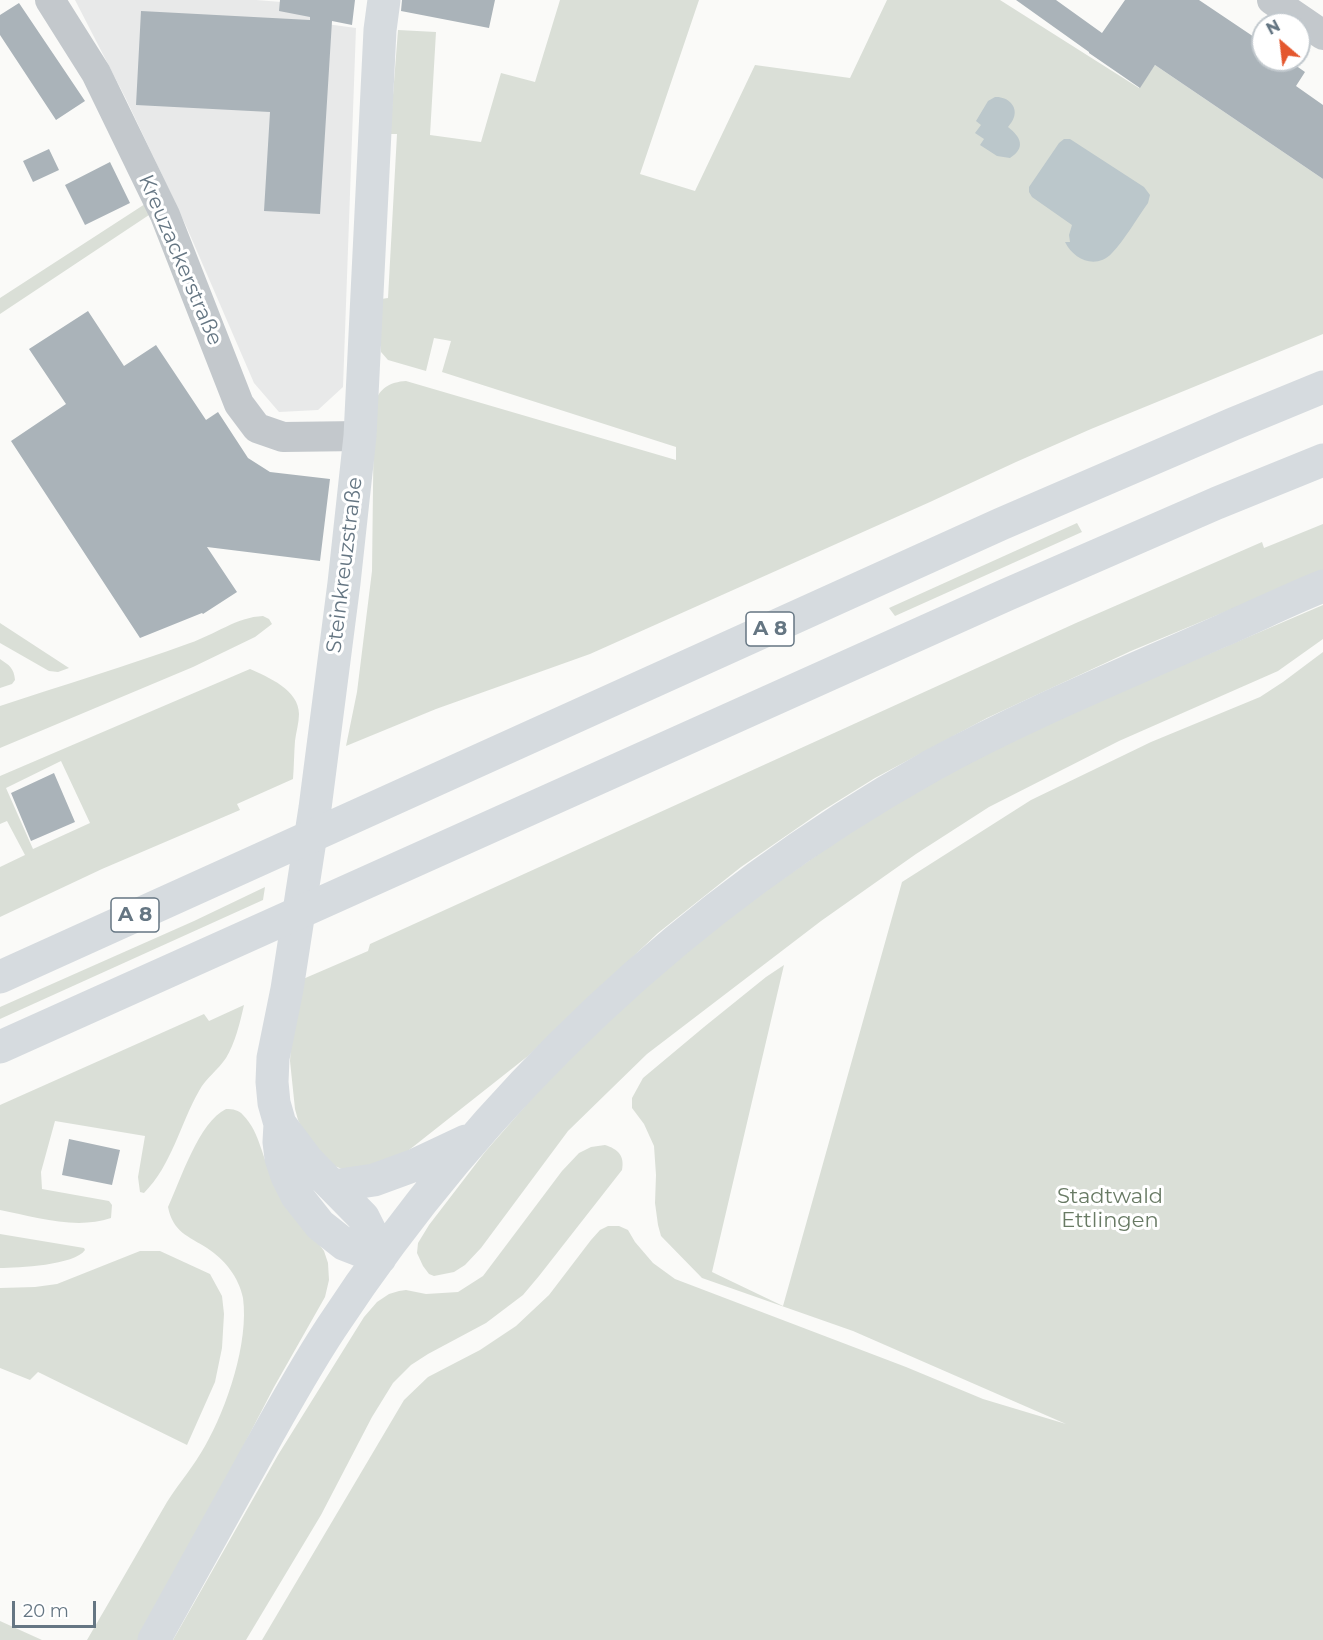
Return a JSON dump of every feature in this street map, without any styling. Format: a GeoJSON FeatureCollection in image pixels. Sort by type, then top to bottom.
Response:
{"type":"FeatureCollection","features":[{"type":"Feature","properties":{"kind":"main road","name":"Steinkreuzstraße"},"geometry":{"type":"LineString","coordinates":[[380,1258],[344,1244],[320,1225],[297,1196],[281,1158],[280,1124],[274,1103],[272,1082],[273,1058],[287,989],[315,808],[360,436],[380,30],[384,0]]}},
{"type":"Feature","properties":{"kind":"main road","name":"A 8"},"geometry":{"type":"LineString","coordinates":[[0,977],[1071,494],[1323,387]]}},
{"type":"Feature","properties":{"kind":"main road"},"geometry":{"type":"LineString","coordinates":[[0,1047],[1006,595],[1323,460]]}},
{"type":"Feature","properties":{"kind":"main road"},"geometry":{"type":"LineString","coordinates":[[154,1640],[279,1414],[331,1328],[380,1258],[476,1137],[561,1044],[596,1010],[650,962],[778,862],[833,825],[914,777],[1050,706],[1323,585]]}},
{"type":"Feature","properties":{"kind":"main road","name":"Steinkreuzstraße"},"geometry":{"type":"LineString","coordinates":[[280,1124],[307,1160],[363,1217],[380,1258]]}},
{"type":"Feature","properties":{"kind":"main road"},"geometry":{"type":"LineString","coordinates":[[333,1186],[374,1180],[415,1165],[476,1137]]}},
{"type":"Feature","properties":{"kind":"street","name":"Kreuzackerstraße"},"geometry":{"type":"LineString","coordinates":[[50,0],[96,73],[165,215],[239,404],[257,428],[283,437],[360,436]]}},
{"type":"Feature","properties":{"kind":"street"},"geometry":{"type":"LineString","coordinates":[[1272,0],[1323,35]]}},
{"type":"Feature","properties":{"kind":"shaded area"},"geometry":{"type":"Polygon","coordinates":[[[75,0],[256,0],[320,5],[319,23],[356,28],[343,387],[318,410],[279,412],[254,383],[187,228],[126,99],[75,0]]]}},
{"type":"Feature","properties":{"kind":"shaded area"},"geometry":{"type":"Polygon","coordinates":[[[995,97],[1010,102],[1015,113],[1008,127],[1019,139],[1020,146],[1010,158],[997,156],[980,145],[984,139],[975,133],[981,125],[976,121],[988,101],[995,97]]]}},
{"type":"Feature","properties":{"kind":"shaded area"},"geometry":{"type":"Polygon","coordinates":[[[1064,139],[1070,139],[1144,187],[1150,195],[1148,203],[1121,242],[1112,253],[1099,261],[1086,261],[1074,254],[1065,242],[1070,242],[1069,235],[1072,225],[1032,197],[1029,192],[1029,187],[1064,139]]]}},
{"type":"Feature","properties":{"kind":"green space"},"geometry":{"type":"Polygon","coordinates":[[[560,0],[699,0],[640,174],[695,191],[755,65],[850,78],[887,0],[1000,0],[1139,88],[1155,65],[1323,179],[1323,334],[1091,429],[590,654],[436,709],[346,746],[357,692],[372,571],[374,405],[382,390],[395,383],[406,381],[676,460],[676,447],[442,372],[451,341],[434,338],[426,371],[388,360],[381,352],[381,299],[388,298],[397,134],[390,134],[398,30],[436,32],[430,135],[481,142],[501,73],[535,82],[560,0]]]}},
{"type":"Feature","properties":{"kind":"green space"},"geometry":{"type":"Polygon","coordinates":[[[145,204],[149,215],[0,314],[0,298],[145,204]]]}},
{"type":"Feature","properties":{"kind":"green space"},"geometry":{"type":"Polygon","coordinates":[[[1077,523],[1082,532],[895,616],[889,608],[1077,523]]]}},
{"type":"Feature","properties":{"kind":"green space"},"geometry":{"type":"Polygon","coordinates":[[[1323,524],[1323,571],[1131,651],[987,718],[875,778],[822,811],[741,867],[658,933],[528,1056],[390,1165],[342,1169],[332,1165],[308,1140],[295,1109],[290,1061],[303,979],[368,951],[370,944],[1076,623],[1262,542],[1264,548],[1323,524]]]}},
{"type":"Feature","properties":{"kind":"green space"},"geometry":{"type":"Polygon","coordinates":[[[1323,605],[1323,639],[1278,671],[1119,741],[989,807],[916,854],[821,921],[647,1054],[568,1131],[481,1248],[465,1265],[454,1272],[434,1276],[429,1274],[423,1266],[417,1253],[418,1243],[429,1225],[485,1152],[541,1088],[606,1021],[731,915],[856,828],[950,773],[1029,733],[1323,605]]]}},
{"type":"Feature","properties":{"kind":"green space"},"geometry":{"type":"Polygon","coordinates":[[[263,616],[272,624],[255,637],[193,667],[0,748],[0,706],[199,640],[244,620],[263,616]]]}},
{"type":"Feature","properties":{"kind":"green space"},"geometry":{"type":"Polygon","coordinates":[[[0,623],[69,668],[58,672],[49,671],[0,643],[0,623]]]}},
{"type":"Feature","properties":{"kind":"green space","name":"Stadtwald Ettlingen"},"geometry":{"type":"Polygon","coordinates":[[[1323,652],[1323,1640],[262,1640],[404,1400],[428,1377],[480,1350],[516,1326],[549,1295],[591,1240],[600,1230],[608,1226],[619,1226],[628,1230],[653,1263],[675,1279],[906,1367],[983,1399],[1066,1424],[853,1331],[702,1278],[661,1236],[655,1203],[654,1146],[644,1124],[632,1108],[632,1098],[643,1078],[766,977],[784,965],[712,1272],[783,1306],[902,882],[1031,800],[1151,742],[1260,697],[1323,652]]]}},
{"type":"Feature","properties":{"kind":"green space"},"geometry":{"type":"Polygon","coordinates":[[[0,659],[14,672],[15,680],[12,684],[0,688],[0,659]]]}},
{"type":"Feature","properties":{"kind":"green space"},"geometry":{"type":"Polygon","coordinates":[[[250,669],[288,691],[298,706],[293,779],[237,804],[240,810],[102,869],[0,917],[0,867],[25,855],[7,821],[0,824],[0,776],[250,669]],[[61,761],[6,788],[33,849],[90,823],[61,761]]]}},
{"type":"Feature","properties":{"kind":"green space"},"geometry":{"type":"Polygon","coordinates":[[[265,887],[263,900],[0,1019],[0,1007],[265,887]]]}},
{"type":"Feature","properties":{"kind":"green space"},"geometry":{"type":"Polygon","coordinates":[[[244,1005],[237,1033],[229,1052],[199,1091],[162,1170],[144,1193],[140,1192],[138,1177],[145,1136],[55,1121],[41,1172],[42,1189],[109,1201],[112,1205],[111,1218],[70,1223],[0,1210],[0,1105],[204,1014],[209,1021],[244,1005]]]}},
{"type":"Feature","properties":{"kind":"green space"},"geometry":{"type":"Polygon","coordinates":[[[226,1109],[240,1112],[249,1122],[275,1182],[324,1251],[328,1263],[329,1280],[325,1297],[274,1387],[187,1555],[138,1640],[87,1640],[167,1502],[205,1446],[221,1413],[234,1374],[243,1334],[244,1315],[241,1290],[230,1269],[219,1258],[178,1228],[168,1207],[199,1138],[216,1116],[226,1109]]]}},
{"type":"Feature","properties":{"kind":"green space"},"geometry":{"type":"Polygon","coordinates":[[[605,1145],[619,1154],[622,1170],[523,1295],[486,1323],[411,1365],[393,1383],[372,1417],[321,1515],[246,1640],[173,1640],[278,1455],[364,1317],[377,1302],[389,1294],[406,1290],[426,1294],[458,1292],[483,1276],[562,1171],[579,1153],[591,1147],[605,1145]]]}},
{"type":"Feature","properties":{"kind":"green space"},"geometry":{"type":"Polygon","coordinates":[[[0,1234],[85,1250],[70,1259],[58,1262],[0,1268],[0,1234]]]}},
{"type":"Feature","properties":{"kind":"green space"},"geometry":{"type":"Polygon","coordinates":[[[140,1251],[160,1251],[210,1274],[222,1296],[224,1314],[222,1348],[215,1382],[187,1445],[38,1372],[30,1380],[0,1368],[0,1288],[57,1284],[140,1251]]]}},
{"type":"Feature","properties":{"kind":"green space"},"geometry":{"type":"Polygon","coordinates":[[[0,1621],[42,1640],[0,1640],[0,1621]]]}},
{"type":"Feature","properties":{"kind":"building"},"geometry":{"type":"Polygon","coordinates":[[[280,0],[355,0],[352,25],[332,21],[320,214],[264,211],[270,112],[136,105],[141,11],[310,20],[310,17],[279,11],[280,0]]]}},
{"type":"Feature","properties":{"kind":"building"},"geometry":{"type":"Polygon","coordinates":[[[402,0],[495,0],[489,28],[401,11],[402,0]]]}},
{"type":"Feature","properties":{"kind":"building"},"geometry":{"type":"Polygon","coordinates":[[[1016,0],[1056,0],[1102,33],[1125,0],[1199,0],[1251,35],[1251,72],[1305,72],[1296,86],[1323,105],[1323,179],[1155,65],[1140,88],[1016,0]]]}},
{"type":"Feature","properties":{"kind":"building"},"geometry":{"type":"Polygon","coordinates":[[[19,3],[85,101],[56,120],[0,35],[0,15],[19,3]]]}},
{"type":"Feature","properties":{"kind":"building"},"geometry":{"type":"Polygon","coordinates":[[[49,149],[59,170],[33,182],[23,161],[49,149]]]}},
{"type":"Feature","properties":{"kind":"building"},"geometry":{"type":"Polygon","coordinates":[[[110,162],[130,203],[85,225],[65,185],[110,162]]]}},
{"type":"Feature","properties":{"kind":"building"},"geometry":{"type":"Polygon","coordinates":[[[88,311],[124,366],[156,345],[206,420],[218,412],[248,458],[270,472],[330,479],[320,561],[207,547],[237,592],[203,614],[140,638],[11,441],[66,404],[29,349],[88,311]]]}},
{"type":"Feature","properties":{"kind":"building"},"geometry":{"type":"Polygon","coordinates":[[[54,773],[75,822],[31,841],[11,793],[54,773]]]}},
{"type":"Feature","properties":{"kind":"building"},"geometry":{"type":"Polygon","coordinates":[[[69,1139],[120,1150],[112,1185],[62,1175],[69,1139]]]}}]}
